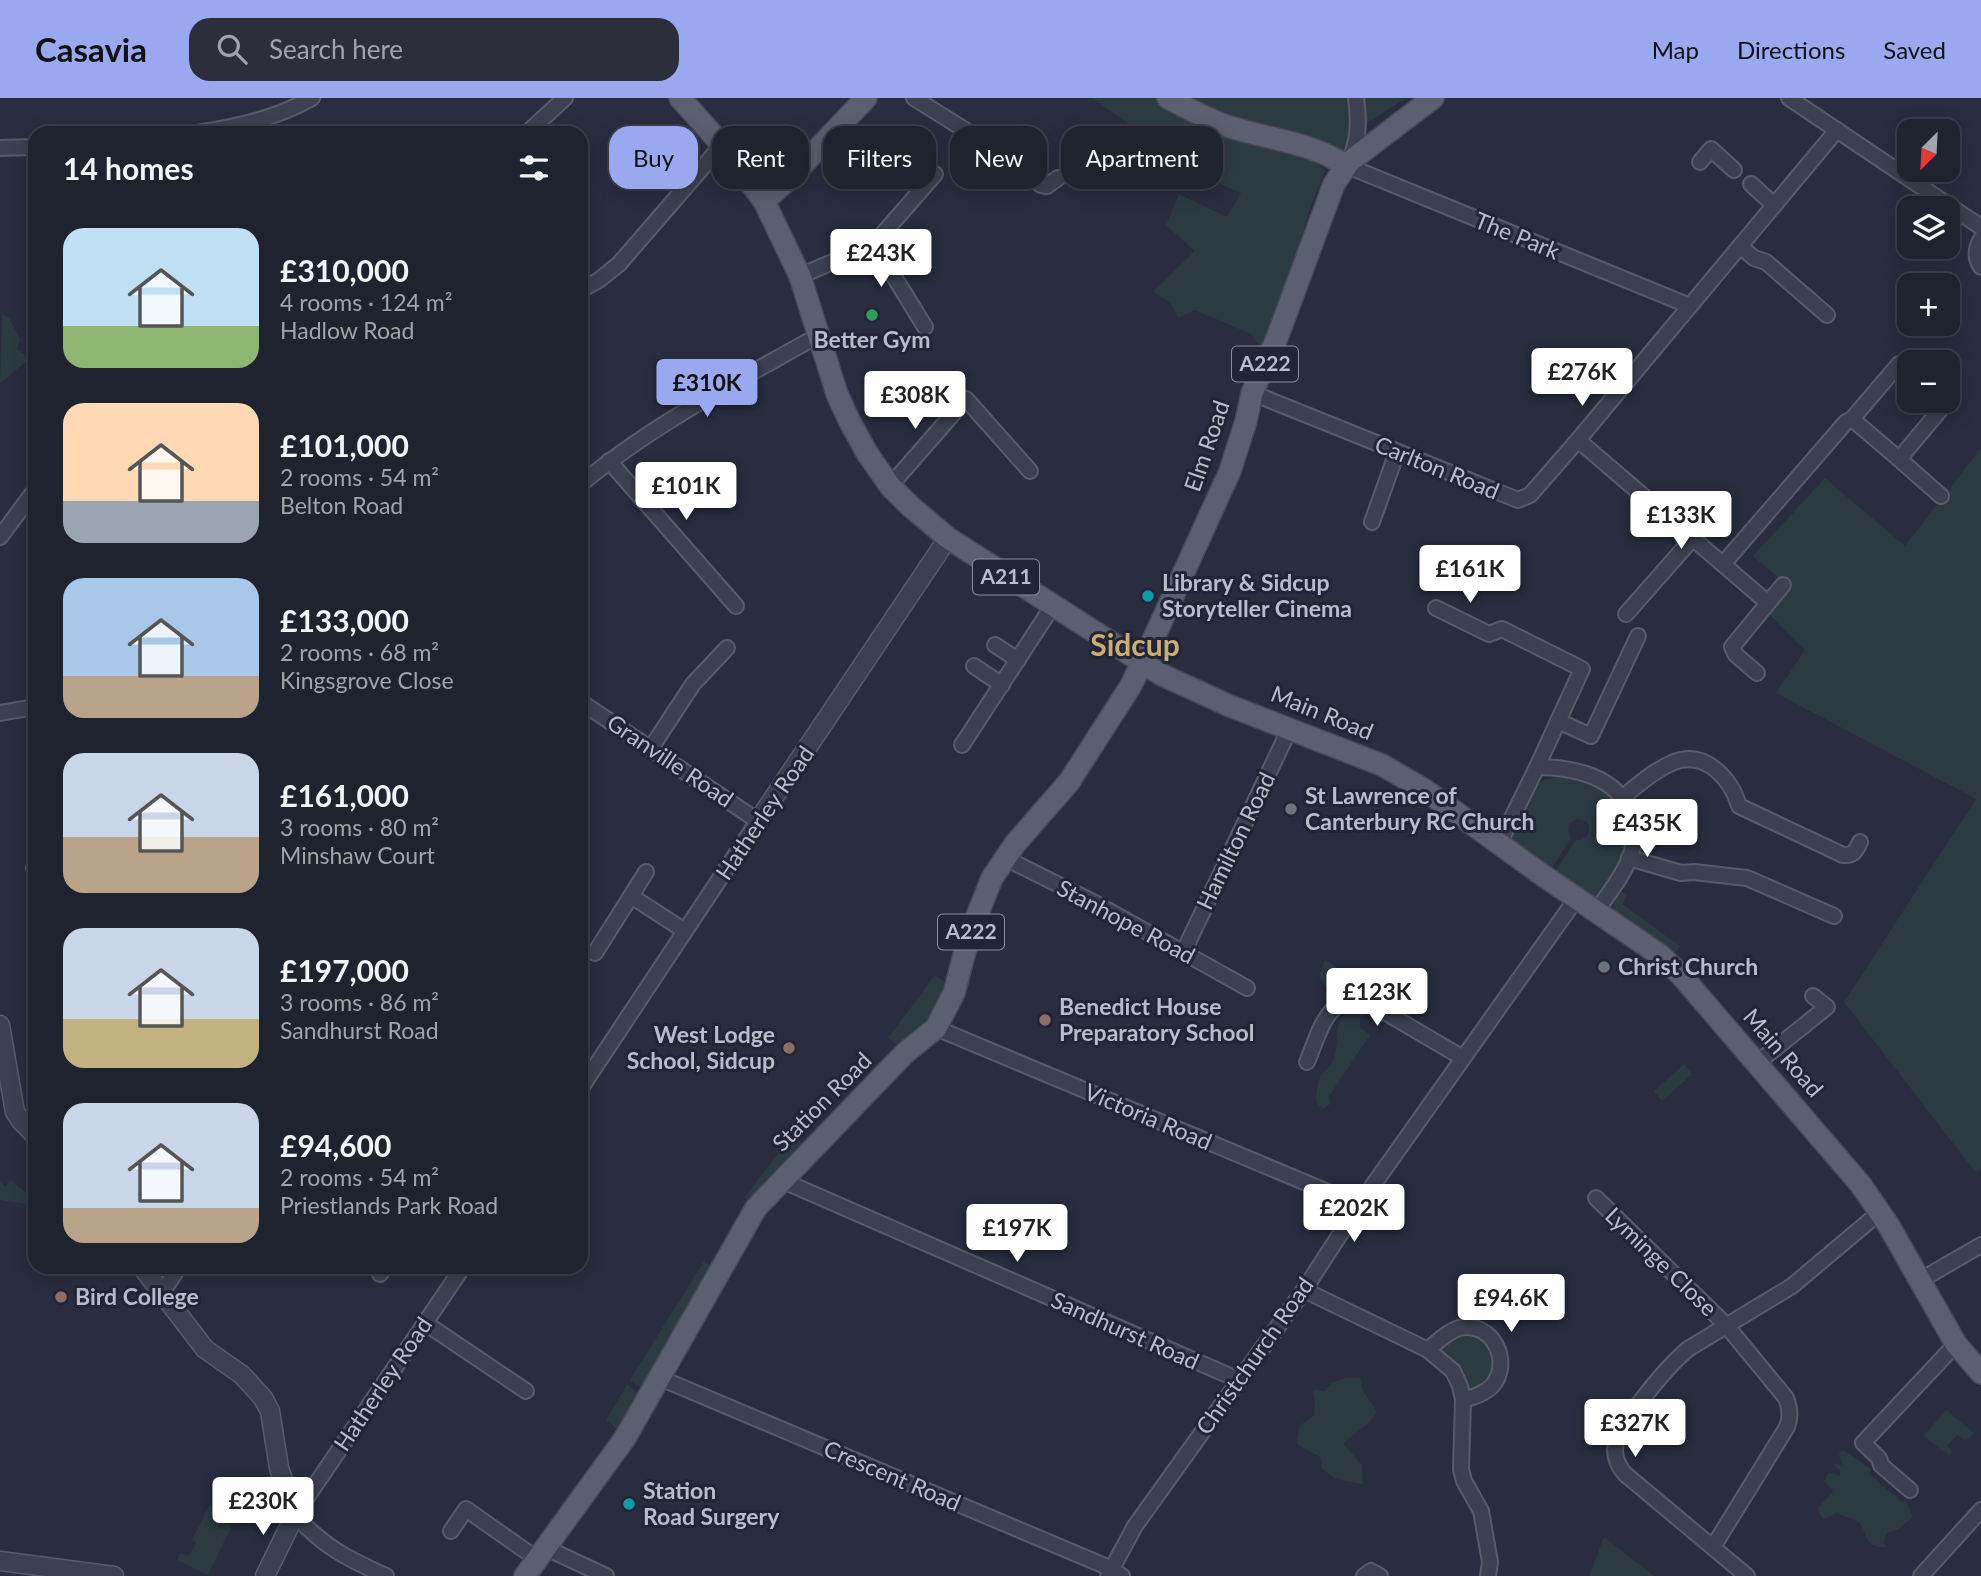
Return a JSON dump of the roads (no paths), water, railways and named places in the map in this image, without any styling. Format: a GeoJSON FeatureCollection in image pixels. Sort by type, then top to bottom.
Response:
{"type":"FeatureCollection","features":[{"type":"Feature","properties":{"kind":"main road","name":"A211"},"geometry":{"type":"LineString","coordinates":[[680,98],[712,134]]}},
{"type":"Feature","properties":{"kind":"main road"},"geometry":{"type":"LineString","coordinates":[[764,201],[790,178],[866,98]]}},
{"type":"Feature","properties":{"kind":"main road"},"geometry":{"type":"LineString","coordinates":[[1168,98],[1218,122],[1351,157],[1433,98]]}},
{"type":"Feature","properties":{"kind":"main road","name":"Elm Road"},"geometry":{"type":"LineString","coordinates":[[1142,663],[1223,489],[1246,421],[1252,393],[1277,338],[1334,184],[1351,157]]}},
{"type":"Feature","properties":{"kind":"main road","name":"A211"},"geometry":{"type":"LineString","coordinates":[[755,189],[764,201],[800,276],[837,394],[867,453],[890,486],[948,538],[1142,663]]}},
{"type":"Feature","properties":{"kind":"main road","name":"Main Road"},"geometry":{"type":"LineString","coordinates":[[1142,663],[1230,706],[1394,771],[1660,955],[1680,974],[1849,1169],[1880,1212],[1956,1344],[1981,1373]]}},
{"type":"Feature","properties":{"kind":"main road","name":"Station Road"},"geometry":{"type":"LineString","coordinates":[[536,1561],[614,1455],[756,1208],[905,1053],[936,1028],[954,993],[969,936],[992,878],[1005,858],[1069,782],[1130,687],[1142,663]]}},
{"type":"Feature","properties":{"kind":"street"},"geometry":{"type":"LineString","coordinates":[[236,126],[278,115],[312,98]]}},
{"type":"Feature","properties":{"kind":"street"},"geometry":{"type":"LineString","coordinates":[[535,126],[565,98]]}},
{"type":"Feature","properties":{"kind":"street"},"geometry":{"type":"LineString","coordinates":[[914,98],[1019,176],[1044,186],[1058,178]]}},
{"type":"Feature","properties":{"kind":"street"},"geometry":{"type":"LineString","coordinates":[[1351,157],[1359,124],[1356,98]]}},
{"type":"Feature","properties":{"kind":"street"},"geometry":{"type":"LineString","coordinates":[[1789,98],[1981,227]]}},
{"type":"Feature","properties":{"kind":"street","name":"Carlton Road"},"geometry":{"type":"LineString","coordinates":[[1252,393],[1518,500],[1531,495],[1837,130]]}},
{"type":"Feature","properties":{"kind":"street"},"geometry":{"type":"LineString","coordinates":[[0,148],[28,147]]}},
{"type":"Feature","properties":{"kind":"street"},"geometry":{"type":"LineString","coordinates":[[1700,162],[1711,149],[1734,170]]}},
{"type":"Feature","properties":{"kind":"street"},"geometry":{"type":"LineString","coordinates":[[588,286],[619,264],[712,157]]}},
{"type":"Feature","properties":{"kind":"street","name":"The Park"},"geometry":{"type":"LineString","coordinates":[[1351,157],[1690,306]]}},
{"type":"Feature","properties":{"kind":"street"},"geometry":{"type":"LineString","coordinates":[[1751,184],[1774,205]]}},
{"type":"Feature","properties":{"kind":"street"},"geometry":{"type":"LineString","coordinates":[[800,276],[874,244],[923,189]]}},
{"type":"Feature","properties":{"kind":"street"},"geometry":{"type":"LineString","coordinates":[[1981,239],[1976,257],[1981,267]]}},
{"type":"Feature","properties":{"kind":"street"},"geometry":{"type":"LineString","coordinates":[[874,244],[925,327]]}},
{"type":"Feature","properties":{"kind":"street"},"geometry":{"type":"LineString","coordinates":[[1740,246],[1754,258],[1766,262],[1827,315]]}},
{"type":"Feature","properties":{"kind":"street"},"geometry":{"type":"LineString","coordinates":[[588,478],[654,430],[819,335]]}},
{"type":"Feature","properties":{"kind":"street"},"geometry":{"type":"LineString","coordinates":[[1723,564],[1897,367]]}},
{"type":"Feature","properties":{"kind":"street"},"geometry":{"type":"LineString","coordinates":[[890,486],[966,399],[1030,471]]}},
{"type":"Feature","properties":{"kind":"street"},"geometry":{"type":"LineString","coordinates":[[1899,459],[1938,413]]}},
{"type":"Feature","properties":{"kind":"street"},"geometry":{"type":"LineString","coordinates":[[1852,419],[1941,496]]}},
{"type":"Feature","properties":{"kind":"street"},"geometry":{"type":"LineString","coordinates":[[1578,440],[1768,603]]}},
{"type":"Feature","properties":{"kind":"street"},"geometry":{"type":"LineString","coordinates":[[1372,522],[1398,452]]}},
{"type":"Feature","properties":{"kind":"street"},"geometry":{"type":"LineString","coordinates":[[609,461],[736,606]]}},
{"type":"Feature","properties":{"kind":"street"},"geometry":{"type":"LineString","coordinates":[[0,537],[28,499]]}},
{"type":"Feature","properties":{"kind":"street","name":"Hatherley Road"},"geometry":{"type":"LineString","coordinates":[[588,1077],[948,538]]}},
{"type":"Feature","properties":{"kind":"street"},"geometry":{"type":"LineString","coordinates":[[1626,614],[1693,538]]}},
{"type":"Feature","properties":{"kind":"street"},"geometry":{"type":"LineString","coordinates":[[1757,673],[1736,655],[1732,647],[1783,586]]}},
{"type":"Feature","properties":{"kind":"street"},"geometry":{"type":"LineString","coordinates":[[962,745],[1052,607]]}},
{"type":"Feature","properties":{"kind":"street"},"geometry":{"type":"LineString","coordinates":[[1436,608],[1489,634],[1502,629],[1582,669],[1500,842]]}},
{"type":"Feature","properties":{"kind":"street"},"geometry":{"type":"LineString","coordinates":[[1558,721],[1591,736],[1638,636]]}},
{"type":"Feature","properties":{"kind":"street"},"geometry":{"type":"LineString","coordinates":[[995,645],[1018,660]]}},
{"type":"Feature","properties":{"kind":"street"},"geometry":{"type":"LineString","coordinates":[[651,748],[693,684],[727,648]]}},
{"type":"Feature","properties":{"kind":"street"},"geometry":{"type":"LineString","coordinates":[[974,666],[1002,685]]}},
{"type":"Feature","properties":{"kind":"street","name":"Granville Road"},"geometry":{"type":"LineString","coordinates":[[588,707],[758,821]]}},
{"type":"Feature","properties":{"kind":"street"},"geometry":{"type":"LineString","coordinates":[[0,713],[28,709]]}},
{"type":"Feature","properties":{"kind":"street","name":"Hamilton Road"},"geometry":{"type":"LineString","coordinates":[[1183,953],[1290,728]]}},
{"type":"Feature","properties":{"kind":"street"},"geometry":{"type":"LineString","coordinates":[[1623,796],[1676,761],[1704,762],[1723,774],[1734,788],[1739,806],[1843,855],[1849,856],[1856,851],[1860,842]]}},
{"type":"Feature","properties":{"kind":"street"},"geometry":{"type":"LineString","coordinates":[[1537,767],[1564,767],[1609,784],[1623,796],[1634,825],[1635,841],[1629,858],[1596,912]]}},
{"type":"Feature","properties":{"kind":"street","name":"Stanhope Road"},"geometry":{"type":"LineString","coordinates":[[1005,858],[1095,903],[1247,988]]}},
{"type":"Feature","properties":{"kind":"street"},"geometry":{"type":"LineString","coordinates":[[1629,858],[1681,873],[1747,878],[1835,916]]}},
{"type":"Feature","properties":{"kind":"street"},"geometry":{"type":"LineString","coordinates":[[595,953],[646,872]]}},
{"type":"Feature","properties":{"kind":"street"},"geometry":{"type":"LineString","coordinates":[[631,896],[685,931]]}},
{"type":"Feature","properties":{"kind":"street","name":"Christchurch Road"},"geometry":{"type":"LineString","coordinates":[[1113,1574],[1135,1526],[1304,1290],[1359,1205],[1576,899]]}},
{"type":"Feature","properties":{"kind":"street"},"geometry":{"type":"LineString","coordinates":[[1757,1063],[1827,1007],[1814,996]]}},
{"type":"Feature","properties":{"kind":"street"},"geometry":{"type":"LineString","coordinates":[[1307,1062],[1327,1016],[1335,1006],[1346,1000],[1359,999],[1371,1003],[1463,1058]]}},
{"type":"Feature","properties":{"kind":"street"},"geometry":{"type":"LineString","coordinates":[[0,1025],[15,1112],[28,1128]]}},
{"type":"Feature","properties":{"kind":"street","name":"Victoria Road"},"geometry":{"type":"LineString","coordinates":[[936,1028],[1359,1205]]}},
{"type":"Feature","properties":{"kind":"street","name":"Sandhurst Road"},"geometry":{"type":"LineString","coordinates":[[781,1180],[1239,1380]]}},
{"type":"Feature","properties":{"kind":"street","name":"Lyminge Close"},"geometry":{"type":"LineString","coordinates":[[1595,1198],[1726,1325],[1786,1398],[1790,1419],[1772,1453],[1713,1547]]}},
{"type":"Feature","properties":{"kind":"street"},"geometry":{"type":"LineString","coordinates":[[1748,1576],[1625,1474],[1619,1467],[1615,1450],[1621,1430],[1669,1367],[1688,1349],[1792,1286],[1880,1212]]}},
{"type":"Feature","properties":{"kind":"street"},"geometry":{"type":"LineString","coordinates":[[1919,1281],[1981,1245]]}},
{"type":"Feature","properties":{"kind":"street"},"geometry":{"type":"LineString","coordinates":[[147,1274],[205,1349],[242,1375],[263,1398],[270,1412],[279,1468],[295,1515],[315,1538],[343,1557],[386,1576]]}},
{"type":"Feature","properties":{"kind":"street"},"geometry":{"type":"LineString","coordinates":[[162,1294],[175,1274]]}},
{"type":"Feature","properties":{"kind":"street","name":"Hatherley Road"},"geometry":{"type":"LineString","coordinates":[[265,1576],[295,1515],[458,1274]]}},
{"type":"Feature","properties":{"kind":"street"},"geometry":{"type":"LineString","coordinates":[[1304,1290],[1428,1350],[1453,1371],[1463,1400],[1461,1469],[1464,1481],[1481,1511],[1489,1562],[1488,1576]]}},
{"type":"Feature","properties":{"kind":"street"},"geometry":{"type":"LineString","coordinates":[[425,1323],[526,1391]]}},
{"type":"Feature","properties":{"kind":"street"},"geometry":{"type":"LineString","coordinates":[[1428,1350],[1444,1336],[1459,1328],[1482,1332],[1491,1337],[1500,1349],[1501,1364],[1491,1386],[1479,1395],[1463,1400]]}},
{"type":"Feature","properties":{"kind":"street"},"geometry":{"type":"LineString","coordinates":[[1910,1490],[1881,1465],[1879,1458],[1863,1443],[1956,1344]]}},
{"type":"Feature","properties":{"kind":"street","name":"Crescent Road"},"geometry":{"type":"LineString","coordinates":[[660,1378],[1105,1566],[1113,1574]]}},
{"type":"Feature","properties":{"kind":"street"},"geometry":{"type":"LineString","coordinates":[[451,1531],[466,1509],[536,1561],[606,1576]]}},
{"type":"Feature","properties":{"kind":"street"},"geometry":{"type":"LineString","coordinates":[[1921,1576],[1981,1510]]}},
{"type":"Feature","properties":{"kind":"street"},"geometry":{"type":"LineString","coordinates":[[0,1561],[105,1575]]}},
{"type":"Feature","properties":{"kind":"street"},"geometry":{"type":"LineString","coordinates":[[1364,1576],[1371,1571],[1380,1576]]}},
{"type":"Feature","properties":{"kind":"place","name":"Better Gym"},"geometry":{"type":"Point","coordinates":[872,315]}},
{"type":"Feature","properties":{"kind":"place","name":"Library & Sidcup Storyteller Cinema"},"geometry":{"type":"Point","coordinates":[1148,596]}},
{"type":"Feature","properties":{"kind":"place","name":"St Lawrence of Canterbury RC Church"},"geometry":{"type":"Point","coordinates":[1291,809]}},
{"type":"Feature","properties":{"kind":"place","name":"Christ Church"},"geometry":{"type":"Point","coordinates":[1604,967]}},
{"type":"Feature","properties":{"kind":"place","name":"Benedict House Preparatory School"},"geometry":{"type":"Point","coordinates":[1045,1020]}},
{"type":"Feature","properties":{"kind":"place","name":"West Lodge School, Sidcup"},"geometry":{"type":"Point","coordinates":[789,1048]}},
{"type":"Feature","properties":{"kind":"place","name":"Bird College"},"geometry":{"type":"Point","coordinates":[61,1297]}},
{"type":"Feature","properties":{"kind":"place","name":"Station Road Surgery"},"geometry":{"type":"Point","coordinates":[629,1504]}},
{"type":"Feature","properties":{"kind":"district","name":"Sidcup"},"geometry":{"type":"Point","coordinates":[1135,646]}}]}
